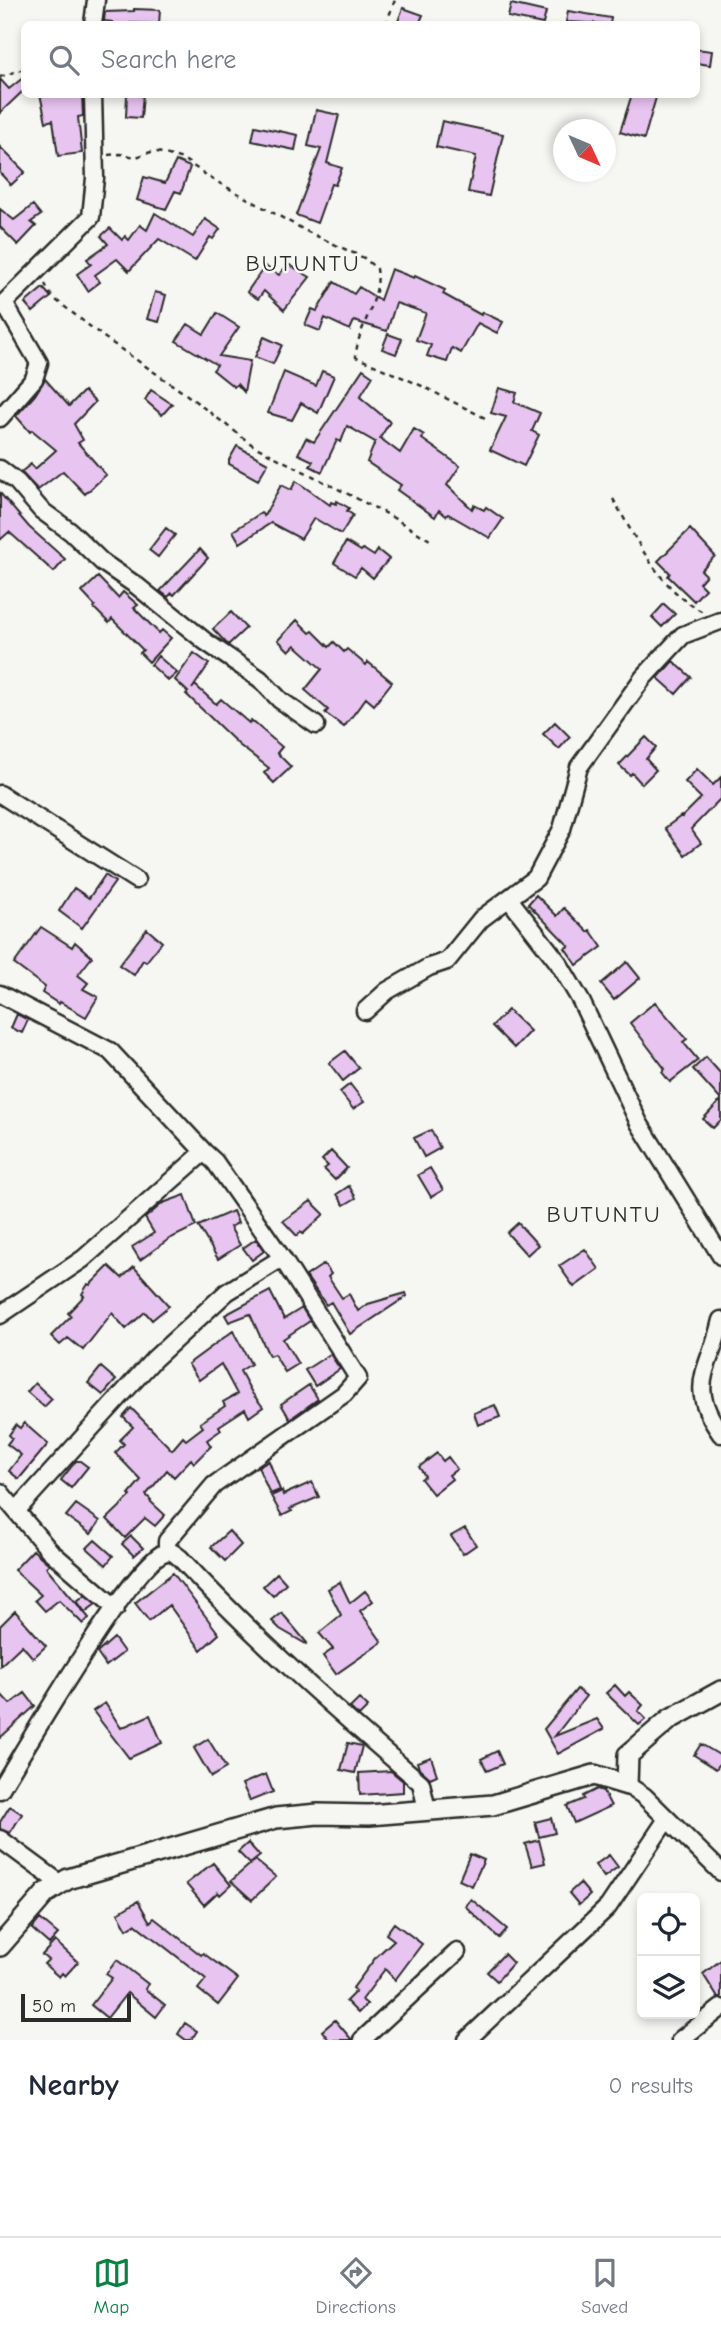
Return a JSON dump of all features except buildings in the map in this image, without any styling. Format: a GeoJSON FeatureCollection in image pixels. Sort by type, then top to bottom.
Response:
{"type":"FeatureCollection","features":[{"type":"Feature","properties":{"kind":"street"},"geometry":{"type":"LineString","coordinates":[[93,21],[96,0]]}},
{"type":"Feature","properties":{"kind":"street"},"geometry":{"type":"LineString","coordinates":[[0,418],[34,379],[39,363],[2,305],[91,217],[95,178],[93,98]]}},
{"type":"Feature","properties":{"kind":"street"},"geometry":{"type":"LineString","coordinates":[[0,469],[17,482],[41,510],[71,532],[103,562],[206,642],[260,679],[280,699],[316,726]]}},
{"type":"Feature","properties":{"kind":"street"},"geometry":{"type":"LineString","coordinates":[[365,1011],[387,991],[429,967],[447,961],[481,919],[536,878],[562,829],[579,767],[643,678],[683,635],[720,621]]}},
{"type":"Feature","properties":{"kind":"street"},"geometry":{"type":"LineString","coordinates":[[0,794],[136,880]]}},
{"type":"Feature","properties":{"kind":"street"},"geometry":{"type":"LineString","coordinates":[[509,899],[558,962],[575,991],[639,1123],[721,1256]]}},
{"type":"Feature","properties":{"kind":"street"},"geometry":{"type":"LineString","coordinates":[[0,994],[110,1051],[215,1161],[282,1258],[358,1378],[344,1394],[214,1485],[167,1541],[167,1551]]}},
{"type":"Feature","properties":{"kind":"street"},"geometry":{"type":"LineString","coordinates":[[0,1315],[83,1259],[204,1152]]}},
{"type":"Feature","properties":{"kind":"street"},"geometry":{"type":"LineString","coordinates":[[17,1510],[154,1359],[227,1292],[282,1258]]}},
{"type":"Feature","properties":{"kind":"street"},"geometry":{"type":"LineString","coordinates":[[721,1320],[700,1391],[709,1417],[721,1434]]}},
{"type":"Feature","properties":{"kind":"street"},"geometry":{"type":"LineString","coordinates":[[0,1492],[50,1551],[116,1608]]}},
{"type":"Feature","properties":{"kind":"street"},"geometry":{"type":"LineString","coordinates":[[0,1790],[55,1699],[116,1608],[157,1556],[167,1551],[180,1558],[232,1614],[286,1665],[421,1783],[427,1810]]}},
{"type":"Feature","properties":{"kind":"street"},"geometry":{"type":"LineString","coordinates":[[0,1946],[46,1893],[68,1879],[276,1818],[318,1814],[369,1815],[493,1805],[594,1775],[628,1755],[670,1719],[721,1690]]}},
{"type":"Feature","properties":{"kind":"street"},"geometry":{"type":"LineString","coordinates":[[627,1785],[628,1755]]}},
{"type":"Feature","properties":{"kind":"street"},"geometry":{"type":"LineString","coordinates":[[594,1775],[627,1785],[644,1796],[721,1872]]}},
{"type":"Feature","properties":{"kind":"street"},"geometry":{"type":"LineString","coordinates":[[467,2040],[608,1907],[667,1819]]}},
{"type":"Feature","properties":{"kind":"street"},"geometry":{"type":"LineString","coordinates":[[0,1839],[61,1884]]}},
{"type":"Feature","properties":{"kind":"street"},"geometry":{"type":"LineString","coordinates":[[362,2040],[457,1952]]}},
{"type":"Feature","properties":{"kind":"street"},"geometry":{"type":"LineString","coordinates":[[680,2040],[721,2008]]}},
{"type":"Feature","properties":{"kind":"path"},"geometry":{"type":"LineString","coordinates":[[387,21],[396,0]]}},
{"type":"Feature","properties":{"kind":"path"},"geometry":{"type":"LineString","coordinates":[[0,77],[21,70]]}},
{"type":"Feature","properties":{"kind":"path"},"geometry":{"type":"LineString","coordinates":[[95,157],[120,154],[136,157],[154,150],[183,159],[212,179],[308,232],[364,258],[377,269],[379,283],[363,332],[356,344],[356,357],[485,418]]}},
{"type":"Feature","properties":{"kind":"path"},"geometry":{"type":"LineString","coordinates":[[37,269],[52,297],[254,446],[387,514],[430,540]]}},
{"type":"Feature","properties":{"kind":"path"},"geometry":{"type":"LineString","coordinates":[[613,499],[649,561],[686,603],[720,621]]}},
{"type":"Feature","properties":{"kind":"district","name":"BUTUNTU"},"geometry":{"type":"Point","coordinates":[303,263]}},
{"type":"Feature","properties":{"kind":"district","name":"BUTUNTU"},"geometry":{"type":"Point","coordinates":[604,1214]}}]}
